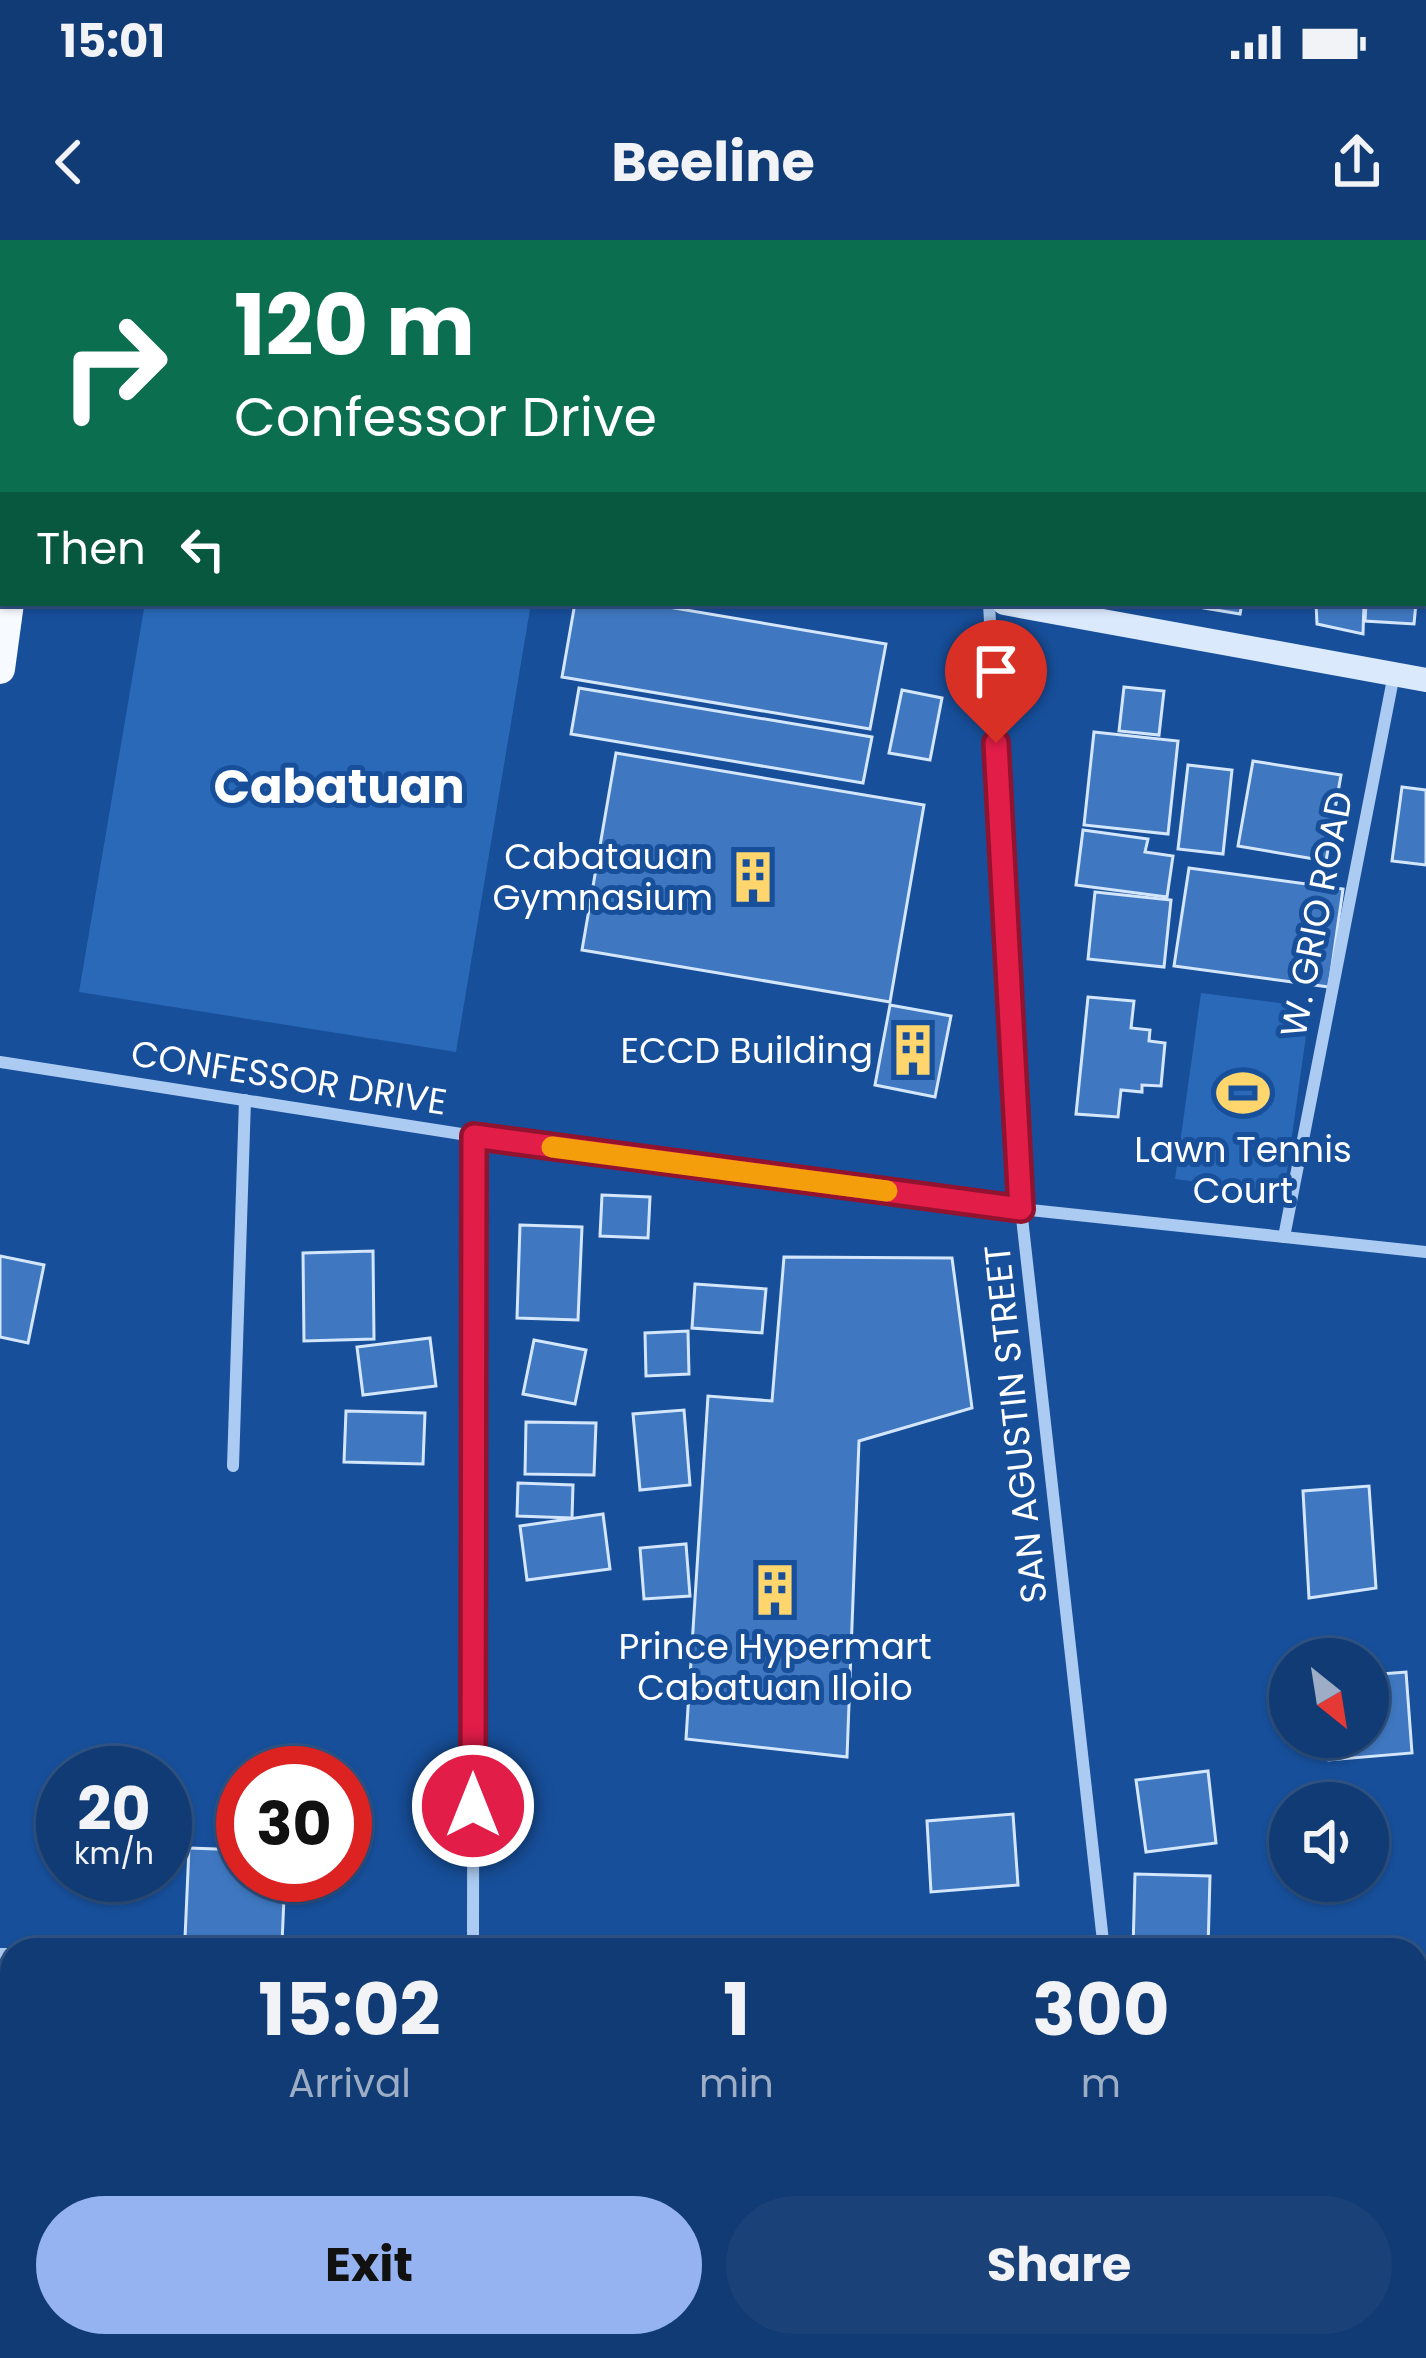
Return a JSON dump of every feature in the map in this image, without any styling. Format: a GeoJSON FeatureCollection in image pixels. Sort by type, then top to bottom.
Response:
{"type":"FeatureCollection","features":[{"type":"Feature","properties":{"kind":"main road"},"geometry":{"type":"LineString","coordinates":[[0,669],[10,606]]}},
{"type":"Feature","properties":{"kind":"main road"},"geometry":{"type":"LineString","coordinates":[[1020,606],[1426,680]]}},
{"type":"Feature","properties":{"kind":"street","name":"SAN AGUSTIN STREET"},"geometry":{"type":"LineString","coordinates":[[988,606],[1021,1209],[1103,1938]]}},
{"type":"Feature","properties":{"kind":"street","name":"W. GRIO ROAD"},"geometry":{"type":"LineString","coordinates":[[1284,1237],[1394,674]]}},
{"type":"Feature","properties":{"kind":"street","name":"CONFESSOR DRIVE"},"geometry":{"type":"LineString","coordinates":[[0,1062],[474,1136],[1021,1209],[1426,1252]]}},
{"type":"Feature","properties":{"kind":"street"},"geometry":{"type":"LineString","coordinates":[[233,1466],[244,1100]]}},
{"type":"Feature","properties":{"kind":"street"},"geometry":{"type":"LineString","coordinates":[[473,1938],[474,1136]]}},
{"type":"Feature","properties":{"kind":"shaded area"},"geometry":{"type":"Polygon","coordinates":[[[144,606],[530,606],[456,1052],[79,992],[144,606]]]}},
{"type":"Feature","properties":{"kind":"shaded area","name":"Lawn Tennis Court"},"geometry":{"type":"Polygon","coordinates":[[[1201,993],[1310,1007],[1284,1193],[1175,1179],[1201,993]]]}},
{"type":"Feature","properties":{"kind":"building"},"geometry":{"type":"Polygon","coordinates":[[[574,606],[663,606],[886,644],[870,729],[562,677],[574,606]]]}},
{"type":"Feature","properties":{"kind":"building"},"geometry":{"type":"Polygon","coordinates":[[[1204,606],[1241,606],[1240,614],[1204,606]]]}},
{"type":"Feature","properties":{"kind":"building"},"geometry":{"type":"Polygon","coordinates":[[[1316,606],[1364,606],[1363,634],[1317,624],[1316,606]]]}},
{"type":"Feature","properties":{"kind":"building"},"geometry":{"type":"Polygon","coordinates":[[[1366,606],[1416,606],[1414,624],[1365,621],[1366,606]]]}},
{"type":"Feature","properties":{"kind":"building"},"geometry":{"type":"Polygon","coordinates":[[[1124,687],[1164,691],[1159,735],[1119,731],[1124,687]]]}},
{"type":"Feature","properties":{"kind":"building"},"geometry":{"type":"Polygon","coordinates":[[[579,688],[872,737],[863,783],[571,734],[579,688]]]}},
{"type":"Feature","properties":{"kind":"building"},"geometry":{"type":"Polygon","coordinates":[[[902,690],[942,698],[930,760],[889,753],[902,690]]]}},
{"type":"Feature","properties":{"kind":"building"},"geometry":{"type":"Polygon","coordinates":[[[1094,732],[1178,741],[1168,834],[1084,825],[1094,732]]]}},
{"type":"Feature","properties":{"kind":"building","name":"Cabatauan Gymnasium"},"geometry":{"type":"Polygon","coordinates":[[[616,753],[924,805],[890,1002],[582,950],[616,753]]]}},
{"type":"Feature","properties":{"kind":"building"},"geometry":{"type":"Polygon","coordinates":[[[1253,761],[1341,775],[1326,861],[1238,846],[1253,761]]]}},
{"type":"Feature","properties":{"kind":"building"},"geometry":{"type":"Polygon","coordinates":[[[1188,765],[1232,770],[1223,854],[1178,849],[1188,765]]]}},
{"type":"Feature","properties":{"kind":"building"},"geometry":{"type":"Polygon","coordinates":[[[1402,787],[1426,790],[1426,865],[1392,861],[1402,787]]]}},
{"type":"Feature","properties":{"kind":"building"},"geometry":{"type":"Polygon","coordinates":[[[1083,830],[1148,839],[1145,852],[1173,856],[1167,897],[1076,885],[1083,830]]]}},
{"type":"Feature","properties":{"kind":"building"},"geometry":{"type":"Polygon","coordinates":[[[1189,868],[1343,889],[1329,987],[1174,966],[1189,868]]]}},
{"type":"Feature","properties":{"kind":"building"},"geometry":{"type":"Polygon","coordinates":[[[1095,892],[1171,900],[1164,967],[1088,959],[1095,892]]]}},
{"type":"Feature","properties":{"kind":"building"},"geometry":{"type":"Polygon","coordinates":[[[1088,997],[1134,1001],[1131,1028],[1150,1030],[1149,1041],[1165,1043],[1161,1086],[1142,1085],[1142,1092],[1121,1090],[1118,1117],[1076,1114],[1088,997]]]}},
{"type":"Feature","properties":{"kind":"building","name":"ECCD Building"},"geometry":{"type":"Polygon","coordinates":[[[890,1005],[951,1016],[935,1097],[875,1085],[890,1005]]]}},
{"type":"Feature","properties":{"kind":"building"},"geometry":{"type":"Polygon","coordinates":[[[602,1195],[650,1197],[648,1238],[600,1236],[602,1195]]]}},
{"type":"Feature","properties":{"kind":"building"},"geometry":{"type":"Polygon","coordinates":[[[520,1225],[582,1227],[578,1320],[517,1318],[520,1225]]]}},
{"type":"Feature","properties":{"kind":"building"},"geometry":{"type":"Polygon","coordinates":[[[373,1251],[374,1339],[304,1341],[303,1253],[373,1251]]]}},
{"type":"Feature","properties":{"kind":"building"},"geometry":{"type":"Polygon","coordinates":[[[0,1256],[44,1265],[28,1343],[0,1337],[0,1256]]]}},
{"type":"Feature","properties":{"kind":"building","name":"Prince Hypermart Cabatuan Iloilo"},"geometry":{"type":"Polygon","coordinates":[[[784,1257],[952,1258],[972,1408],[859,1441],[847,1757],[686,1739],[708,1396],[772,1401],[784,1257]]]}},
{"type":"Feature","properties":{"kind":"building"},"geometry":{"type":"Polygon","coordinates":[[[695,1284],[766,1289],[762,1333],[692,1328],[695,1284]]]}},
{"type":"Feature","properties":{"kind":"building"},"geometry":{"type":"Polygon","coordinates":[[[688,1331],[689,1374],[646,1376],[645,1333],[688,1331]]]}},
{"type":"Feature","properties":{"kind":"building"},"geometry":{"type":"Polygon","coordinates":[[[430,1338],[436,1386],[363,1395],[357,1347],[430,1338]]]}},
{"type":"Feature","properties":{"kind":"building"},"geometry":{"type":"Polygon","coordinates":[[[534,1340],[586,1350],[575,1404],[523,1394],[534,1340]]]}},
{"type":"Feature","properties":{"kind":"building"},"geometry":{"type":"Polygon","coordinates":[[[684,1410],[690,1485],[640,1490],[633,1414],[684,1410]]]}},
{"type":"Feature","properties":{"kind":"building"},"geometry":{"type":"Polygon","coordinates":[[[346,1411],[425,1413],[423,1464],[344,1462],[346,1411]]]}},
{"type":"Feature","properties":{"kind":"building"},"geometry":{"type":"Polygon","coordinates":[[[526,1422],[596,1423],[594,1475],[525,1474],[526,1422]]]}},
{"type":"Feature","properties":{"kind":"building"},"geometry":{"type":"Polygon","coordinates":[[[518,1483],[573,1485],[572,1518],[517,1516],[518,1483]]]}},
{"type":"Feature","properties":{"kind":"building"},"geometry":{"type":"Polygon","coordinates":[[[1369,1486],[1376,1588],[1309,1598],[1303,1491],[1369,1486]]]}},
{"type":"Feature","properties":{"kind":"building"},"geometry":{"type":"Polygon","coordinates":[[[603,1514],[610,1569],[527,1580],[520,1526],[603,1514]]]}},
{"type":"Feature","properties":{"kind":"building"},"geometry":{"type":"Polygon","coordinates":[[[686,1544],[690,1596],[644,1599],[640,1548],[686,1544]]]}},
{"type":"Feature","properties":{"kind":"building"},"geometry":{"type":"Polygon","coordinates":[[[1406,1672],[1412,1753],[1389,1755],[1389,1673],[1406,1672]]]}},
{"type":"Feature","properties":{"kind":"building"},"geometry":{"type":"Polygon","coordinates":[[[1208,1771],[1216,1843],[1146,1852],[1136,1780],[1208,1771]]]}},
{"type":"Feature","properties":{"kind":"building"},"geometry":{"type":"Polygon","coordinates":[[[1013,1814],[1018,1885],[931,1892],[927,1821],[1013,1814]]]}},
{"type":"Feature","properties":{"kind":"building"},"geometry":{"type":"Polygon","coordinates":[[[192,1848],[216,1849],[216,1902],[284,1902],[282,1938],[185,1938],[187,1902],[192,1902],[192,1848]]]}},
{"type":"Feature","properties":{"kind":"building"},"geometry":{"type":"Polygon","coordinates":[[[1135,1874],[1210,1876],[1208,1938],[1133,1938],[1135,1874]]]}},
{"type":"Feature","properties":{"kind":"slow traffic"},"geometry":{"type":"LineString","coordinates":[[552,1147],[887,1191]]}},
{"type":"Feature","properties":{"kind":"place","name":"Cabatauan Gymnasium"},"geometry":{"type":"Point","coordinates":[753,877]}},
{"type":"Feature","properties":{"kind":"place","name":"ECCD Building"},"geometry":{"type":"Point","coordinates":[913,1050]}},
{"type":"Feature","properties":{"kind":"place","name":"Lawn Tennis Court"},"geometry":{"type":"Point","coordinates":[1243,1093]}},
{"type":"Feature","properties":{"kind":"place","name":"Prince Hypermart Cabatuan Iloilo"},"geometry":{"type":"Point","coordinates":[775,1590]}},
{"type":"Feature","properties":{"kind":"district","name":"Cabatuan"},"geometry":{"type":"Point","coordinates":[339,786]}},
{"type":"Feature","properties":{"kind":"route"},"geometry":{"type":"LineString","coordinates":[[473,1806],[474,1136],[1021,1209],[996,743]]}}]}
